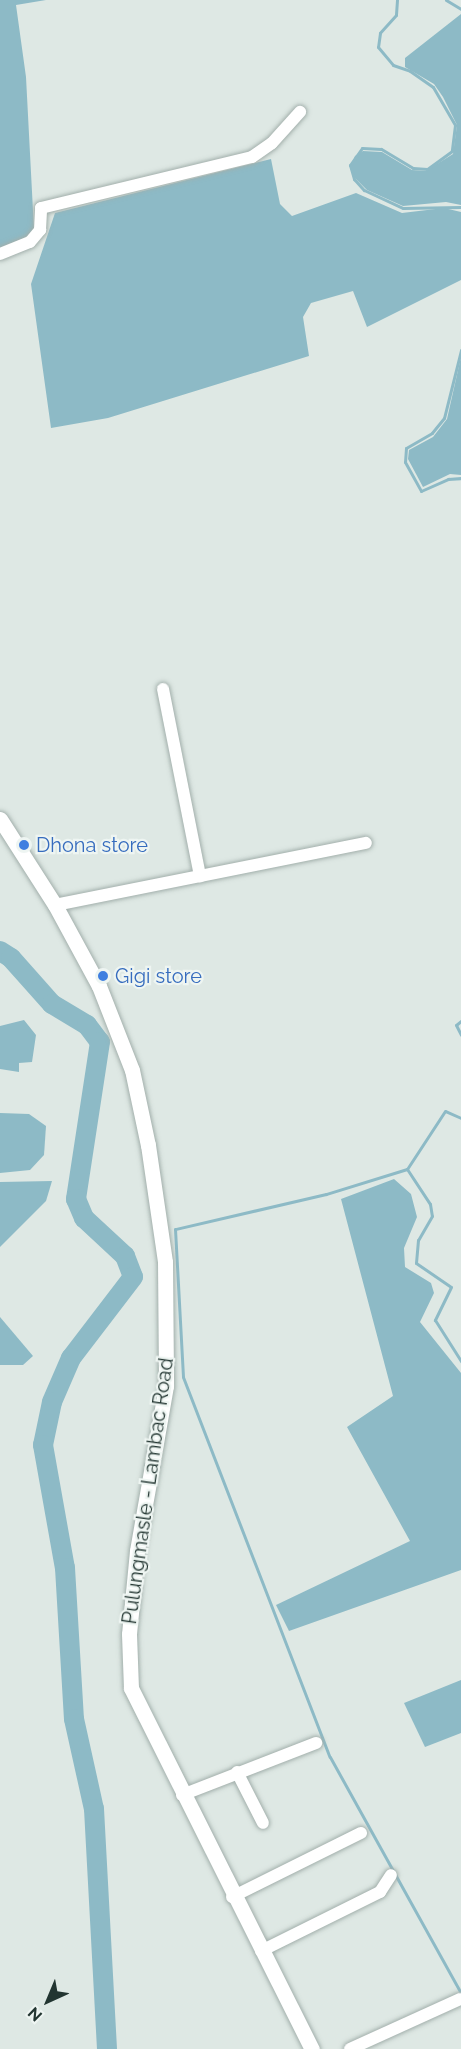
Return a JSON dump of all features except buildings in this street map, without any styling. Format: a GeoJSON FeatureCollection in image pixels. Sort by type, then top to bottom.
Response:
{"type":"FeatureCollection","features":[{"type":"Feature","properties":{"kind":"street"},"geometry":{"type":"LineString","coordinates":[[0,254],[30,242],[40,230],[41,208],[252,157],[272,143],[300,112]]}},
{"type":"Feature","properties":{"kind":"street"},"geometry":{"type":"LineString","coordinates":[[163,689],[200,876]]}},
{"type":"Feature","properties":{"kind":"street","name":"Pulungmasle - Lambac Road"},"geometry":{"type":"LineString","coordinates":[[0,819],[55,905],[99,986],[132,1070],[142,1108],[160,1222],[168,1319],[166,1386],[137,1551],[128,1665],[137,1705],[232,1897],[312,2049]]}},
{"type":"Feature","properties":{"kind":"street"},"geometry":{"type":"LineString","coordinates":[[55,905],[366,843]]}},
{"type":"Feature","properties":{"kind":"street"},"geometry":{"type":"LineString","coordinates":[[182,1795],[316,1743]]}},
{"type":"Feature","properties":{"kind":"street"},"geometry":{"type":"LineString","coordinates":[[237,1772],[263,1823]]}},
{"type":"Feature","properties":{"kind":"street"},"geometry":{"type":"LineString","coordinates":[[232,1897],[361,1833]]}},
{"type":"Feature","properties":{"kind":"street"},"geometry":{"type":"LineString","coordinates":[[261,1951],[381,1892],[391,1875]]}},
{"type":"Feature","properties":{"kind":"street"},"geometry":{"type":"LineString","coordinates":[[350,2049],[460,1999]]}},
{"type":"Feature","properties":{"kind":"water"},"geometry":{"type":"Polygon","coordinates":[[[0,0],[46,0],[16,5],[26,77],[34,230],[28,240],[0,251],[0,0]]]}},
{"type":"Feature","properties":{"kind":"water"},"geometry":{"type":"Polygon","coordinates":[[[461,14],[461,205],[446,202],[403,206],[367,190],[355,178],[351,165],[355,156],[363,151],[382,152],[412,170],[426,171],[453,154],[457,125],[443,97],[434,84],[405,67],[405,58],[461,14]]]}},
{"type":"Feature","properties":{"kind":"water"},"geometry":{"type":"Polygon","coordinates":[[[271,159],[280,204],[292,216],[356,193],[402,213],[444,208],[461,212],[461,280],[367,327],[353,291],[311,303],[303,317],[309,356],[108,418],[51,428],[31,284],[55,213],[271,159]]]}},
{"type":"Feature","properties":{"kind":"water"},"geometry":{"type":"Polygon","coordinates":[[[461,357],[461,475],[450,474],[423,487],[408,459],[409,450],[433,437],[447,419],[461,357]]]}},
{"type":"Feature","properties":{"kind":"water"},"geometry":{"type":"Polygon","coordinates":[[[24,1020],[36,1035],[32,1062],[19,1063],[19,1072],[0,1069],[0,1026],[24,1020]]]}},
{"type":"Feature","properties":{"kind":"water"},"geometry":{"type":"Polygon","coordinates":[[[0,1113],[29,1114],[46,1126],[44,1155],[30,1170],[0,1173],[0,1113]]]}},
{"type":"Feature","properties":{"kind":"water"},"geometry":{"type":"Polygon","coordinates":[[[394,1179],[411,1194],[417,1217],[404,1248],[405,1267],[431,1283],[434,1293],[420,1322],[461,1373],[461,1570],[289,1631],[276,1605],[410,1541],[347,1427],[393,1396],[341,1199],[394,1179]]]}},
{"type":"Feature","properties":{"kind":"water"},"geometry":{"type":"Polygon","coordinates":[[[52,1181],[46,1201],[0,1247],[0,1182],[52,1181]]]}},
{"type":"Feature","properties":{"kind":"water"},"geometry":{"type":"Polygon","coordinates":[[[0,1317],[33,1356],[23,1365],[0,1365],[0,1317]]]}},
{"type":"Feature","properties":{"kind":"water"},"geometry":{"type":"Polygon","coordinates":[[[461,1680],[461,1733],[425,1747],[404,1703],[461,1680]]]}},
{"type":"Feature","properties":{"kind":"waterway"},"geometry":{"type":"LineString","coordinates":[[397,0],[396,15],[380,33],[378,47],[393,65],[410,71],[433,87],[455,125],[452,151],[427,169],[413,168],[381,149],[362,148],[350,165],[354,179],[364,190],[403,208],[461,207]]}},
{"type":"Feature","properties":{"kind":"waterway"},"geometry":{"type":"LineString","coordinates":[[446,0],[461,9]]}},
{"type":"Feature","properties":{"kind":"waterway"},"geometry":{"type":"LineString","coordinates":[[461,350],[444,418],[432,433],[406,448],[405,462],[421,491],[448,479],[461,478]]}},
{"type":"Feature","properties":{"kind":"waterway"},"geometry":{"type":"LineString","coordinates":[[0,951],[11,958],[52,1004],[87,1025],[100,1042],[76,1199],[84,1218],[125,1256],[133,1277],[71,1358],[52,1402],[43,1445],[65,1568],[74,1719],[94,1809],[107,2049]]}},
{"type":"Feature","properties":{"kind":"waterway"},"geometry":{"type":"LineString","coordinates":[[461,1021],[456,1025],[461,1035]]}},
{"type":"Feature","properties":{"kind":"waterway"},"geometry":{"type":"LineString","coordinates":[[461,1118],[445,1111],[407,1169],[430,1204],[432,1216],[418,1240],[416,1263],[451,1287],[435,1320],[461,1361]]}},
{"type":"Feature","properties":{"kind":"waterway"},"geometry":{"type":"LineString","coordinates":[[407,1169],[326,1194],[175,1229],[183,1377],[330,1757],[461,1993]]}},
{"type":"Feature","properties":{"kind":"place","name":"Dhona store"},"geometry":{"type":"Point","coordinates":[24,845]}},
{"type":"Feature","properties":{"kind":"place","name":"Gigi store"},"geometry":{"type":"Point","coordinates":[103,976]}}]}
